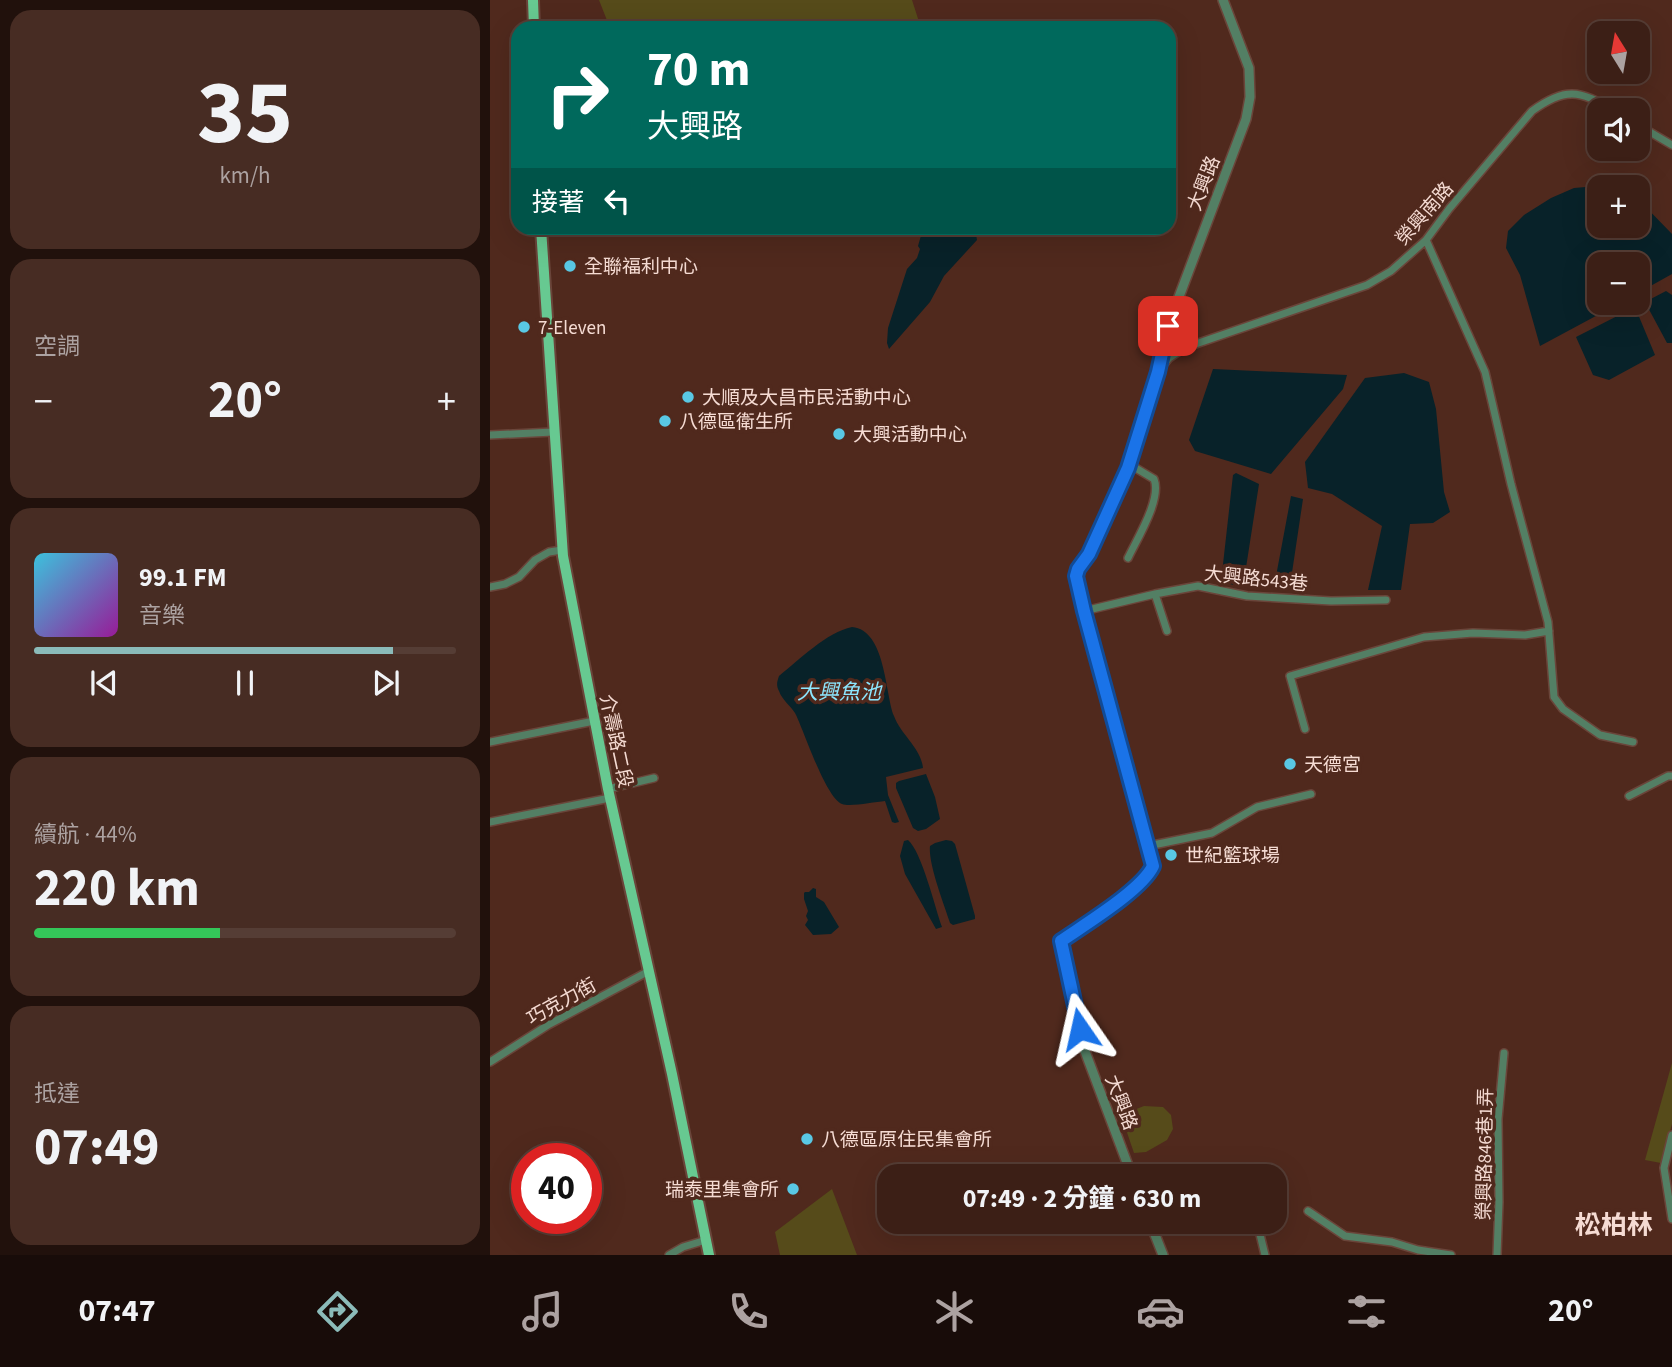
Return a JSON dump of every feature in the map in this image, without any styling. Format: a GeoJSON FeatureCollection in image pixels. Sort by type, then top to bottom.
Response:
{"type":"FeatureCollection","features":[{"type":"Feature","properties":{"kind":"main road"},"geometry":{"type":"LineString","coordinates":[[533,0],[534,21]]}},
{"type":"Feature","properties":{"kind":"main road","name":"介壽路二段"},"geometry":{"type":"LineString","coordinates":[[541,235],[562,550],[609,793],[672,1074],[709,1255]]}},
{"type":"Feature","properties":{"kind":"street","name":"大興路"},"geometry":{"type":"LineString","coordinates":[[1127,1164],[1083,1046],[1061,941],[1146,879],[1153,866],[1076,576],[1089,554],[1129,464],[1158,372],[1168,326],[1246,119],[1249,68],[1223,0]]}},
{"type":"Feature","properties":{"kind":"street","name":"榮興南路"},"geometry":{"type":"LineString","coordinates":[[1158,372],[1170,358],[1184,348],[1367,285],[1391,271],[1426,240],[1532,111],[1559,94],[1592,98]]}},
{"type":"Feature","properties":{"kind":"street"},"geometry":{"type":"LineString","coordinates":[[1650,132],[1672,145]]}},
{"type":"Feature","properties":{"kind":"street"},"geometry":{"type":"LineString","coordinates":[[1426,240],[1485,372],[1511,484],[1545,608],[1554,697],[1563,709],[1600,735],[1633,742]]}},
{"type":"Feature","properties":{"kind":"street"},"geometry":{"type":"LineString","coordinates":[[490,435],[553,432]]}},
{"type":"Feature","properties":{"kind":"street"},"geometry":{"type":"LineString","coordinates":[[1128,558],[1153,504],[1156,491],[1154,479],[1129,464]]}},
{"type":"Feature","properties":{"kind":"street"},"geometry":{"type":"LineString","coordinates":[[490,587],[519,577],[536,559],[549,552],[562,550]]}},
{"type":"Feature","properties":{"kind":"street","name":"大興路543巷"},"geometry":{"type":"LineString","coordinates":[[1084,611],[1198,586],[1247,596],[1331,601],[1386,600]]}},
{"type":"Feature","properties":{"kind":"street"},"geometry":{"type":"LineString","coordinates":[[1155,594],[1167,631]]}},
{"type":"Feature","properties":{"kind":"street"},"geometry":{"type":"LineString","coordinates":[[1305,729],[1290,676],[1424,636],[1473,633],[1525,635],[1549,631]]}},
{"type":"Feature","properties":{"kind":"street"},"geometry":{"type":"LineString","coordinates":[[490,742],[594,721]]}},
{"type":"Feature","properties":{"kind":"street"},"geometry":{"type":"LineString","coordinates":[[1629,796],[1672,776]]}},
{"type":"Feature","properties":{"kind":"street"},"geometry":{"type":"LineString","coordinates":[[490,822],[609,793],[654,778]]}},
{"type":"Feature","properties":{"kind":"street"},"geometry":{"type":"LineString","coordinates":[[1148,846],[1212,832],[1257,807],[1311,794]]}},
{"type":"Feature","properties":{"kind":"street","name":"巧克力街"},"geometry":{"type":"LineString","coordinates":[[490,1062],[548,1025],[649,971]]}},
{"type":"Feature","properties":{"kind":"street","name":"榮興路846巷1弄"},"geometry":{"type":"LineString","coordinates":[[1497,1255],[1498,1119],[1504,1053]]}},
{"type":"Feature","properties":{"kind":"street"},"geometry":{"type":"LineString","coordinates":[[1672,1136],[1664,1168],[1669,1183],[1672,1219]]}},
{"type":"Feature","properties":{"kind":"street"},"geometry":{"type":"LineString","coordinates":[[1308,1211],[1345,1236],[1392,1242],[1417,1252],[1451,1255]]}},
{"type":"Feature","properties":{"kind":"street"},"geometry":{"type":"LineString","coordinates":[[1155,1234],[1163,1255]]}},
{"type":"Feature","properties":{"kind":"street"},"geometry":{"type":"LineString","coordinates":[[1259,1234],[1265,1255]]}},
{"type":"Feature","properties":{"kind":"street"},"geometry":{"type":"LineString","coordinates":[[669,1255],[706,1240]]}},
{"type":"Feature","properties":{"kind":"shaded area"},"geometry":{"type":"Polygon","coordinates":[[[599,0],[912,0],[919,21],[607,21],[599,0]]]}},
{"type":"Feature","properties":{"kind":"shaded area"},"geometry":{"type":"Polygon","coordinates":[[[1672,1063],[1672,1124],[1661,1163],[1645,1160],[1672,1063]]]}},
{"type":"Feature","properties":{"kind":"shaded area"},"geometry":{"type":"Polygon","coordinates":[[[1144,1106],[1163,1107],[1171,1115],[1173,1129],[1167,1140],[1146,1152],[1134,1153],[1121,1115],[1144,1106]]]}},
{"type":"Feature","properties":{"kind":"shaded area"},"geometry":{"type":"Polygon","coordinates":[[[832,1189],[857,1255],[780,1255],[775,1232],[832,1189]]]}},
{"type":"Feature","properties":{"kind":"water"},"geometry":{"type":"Polygon","coordinates":[[[1587,187],[1587,238],[1650,238],[1650,211],[1672,234],[1672,274],[1650,286],[1650,252],[1587,252],[1587,315],[1598,315],[1540,346],[1520,275],[1506,248],[1508,231],[1524,215],[1551,198],[1574,188],[1587,187]]]}},
{"type":"Feature","properties":{"kind":"water"},"geometry":{"type":"Polygon","coordinates":[[[921,235],[976,235],[977,240],[944,276],[930,302],[889,349],[888,328],[907,269],[917,258],[920,249],[918,246],[921,235]]]}},
{"type":"Feature","properties":{"kind":"water"},"geometry":{"type":"Polygon","coordinates":[[[1666,291],[1672,295],[1672,343],[1667,343],[1650,311],[1650,299],[1666,291]]]}},
{"type":"Feature","properties":{"kind":"water"},"geometry":{"type":"Polygon","coordinates":[[[1619,315],[1638,315],[1655,355],[1609,380],[1593,375],[1576,337],[1619,315]]]}},
{"type":"Feature","properties":{"kind":"water"},"geometry":{"type":"Polygon","coordinates":[[[1213,369],[1347,375],[1343,389],[1271,474],[1195,451],[1189,440],[1213,369]]]}},
{"type":"Feature","properties":{"kind":"water"},"geometry":{"type":"Polygon","coordinates":[[[1404,373],[1429,382],[1436,409],[1444,492],[1450,512],[1433,523],[1410,524],[1401,590],[1368,590],[1382,526],[1332,494],[1308,488],[1305,462],[1365,378],[1404,373]]]}},
{"type":"Feature","properties":{"kind":"water"},"geometry":{"type":"Polygon","coordinates":[[[1236,473],[1259,484],[1243,587],[1221,582],[1233,475],[1236,473]]]}},
{"type":"Feature","properties":{"kind":"water"},"geometry":{"type":"Polygon","coordinates":[[[1291,496],[1303,499],[1290,586],[1274,587],[1291,496]]]}},
{"type":"Feature","properties":{"kind":"water","name":"大興魚池"},"geometry":{"type":"Polygon","coordinates":[[[852,627],[863,631],[872,639],[882,664],[894,716],[915,748],[923,768],[886,777],[888,795],[899,822],[895,823],[892,822],[885,801],[846,805],[835,799],[822,777],[795,713],[777,687],[779,676],[804,655],[823,640],[852,627]]]}},
{"type":"Feature","properties":{"kind":"water"},"geometry":{"type":"Polygon","coordinates":[[[926,774],[940,819],[918,831],[913,828],[896,783],[926,774]]]}},
{"type":"Feature","properties":{"kind":"water"},"geometry":{"type":"Polygon","coordinates":[[[908,840],[923,868],[942,927],[936,929],[905,874],[900,856],[904,841],[908,840]]]}},
{"type":"Feature","properties":{"kind":"water"},"geometry":{"type":"Polygon","coordinates":[[[946,840],[955,844],[975,916],[975,919],[953,925],[950,923],[930,854],[930,846],[946,840]]]}},
{"type":"Feature","properties":{"kind":"water"},"geometry":{"type":"Polygon","coordinates":[[[816,889],[816,897],[824,902],[839,927],[831,934],[813,935],[805,925],[808,911],[804,893],[816,889]]]}},
{"type":"Feature","properties":{"kind":"place","name":"全聯福利中心"},"geometry":{"type":"Point","coordinates":[570,266]}},
{"type":"Feature","properties":{"kind":"place","name":"7-Eleven"},"geometry":{"type":"Point","coordinates":[524,327]}},
{"type":"Feature","properties":{"kind":"place","name":"大順及大昌市民活動中心"},"geometry":{"type":"Point","coordinates":[688,397]}},
{"type":"Feature","properties":{"kind":"place","name":"八德區衛生所"},"geometry":{"type":"Point","coordinates":[665,421]}},
{"type":"Feature","properties":{"kind":"place","name":"大興活動中心"},"geometry":{"type":"Point","coordinates":[839,434]}},
{"type":"Feature","properties":{"kind":"place","name":"天德宮"},"geometry":{"type":"Point","coordinates":[1290,764]}},
{"type":"Feature","properties":{"kind":"place","name":"世紀籃球場"},"geometry":{"type":"Point","coordinates":[1171,855]}},
{"type":"Feature","properties":{"kind":"place","name":"八德區原住民集會所"},"geometry":{"type":"Point","coordinates":[807,1139]}},
{"type":"Feature","properties":{"kind":"place","name":"瑞泰里集會所"},"geometry":{"type":"Point","coordinates":[793,1189]}},
{"type":"Feature","properties":{"kind":"district","name":"松柏林"},"geometry":{"type":"Point","coordinates":[1614,1225]}},
{"type":"Feature","properties":{"kind":"route"},"geometry":{"type":"LineString","coordinates":[[1080,1029],[1061,941],[1146,879],[1153,866],[1076,576],[1089,554],[1128,468],[1158,372],[1168,326]]}}]}
